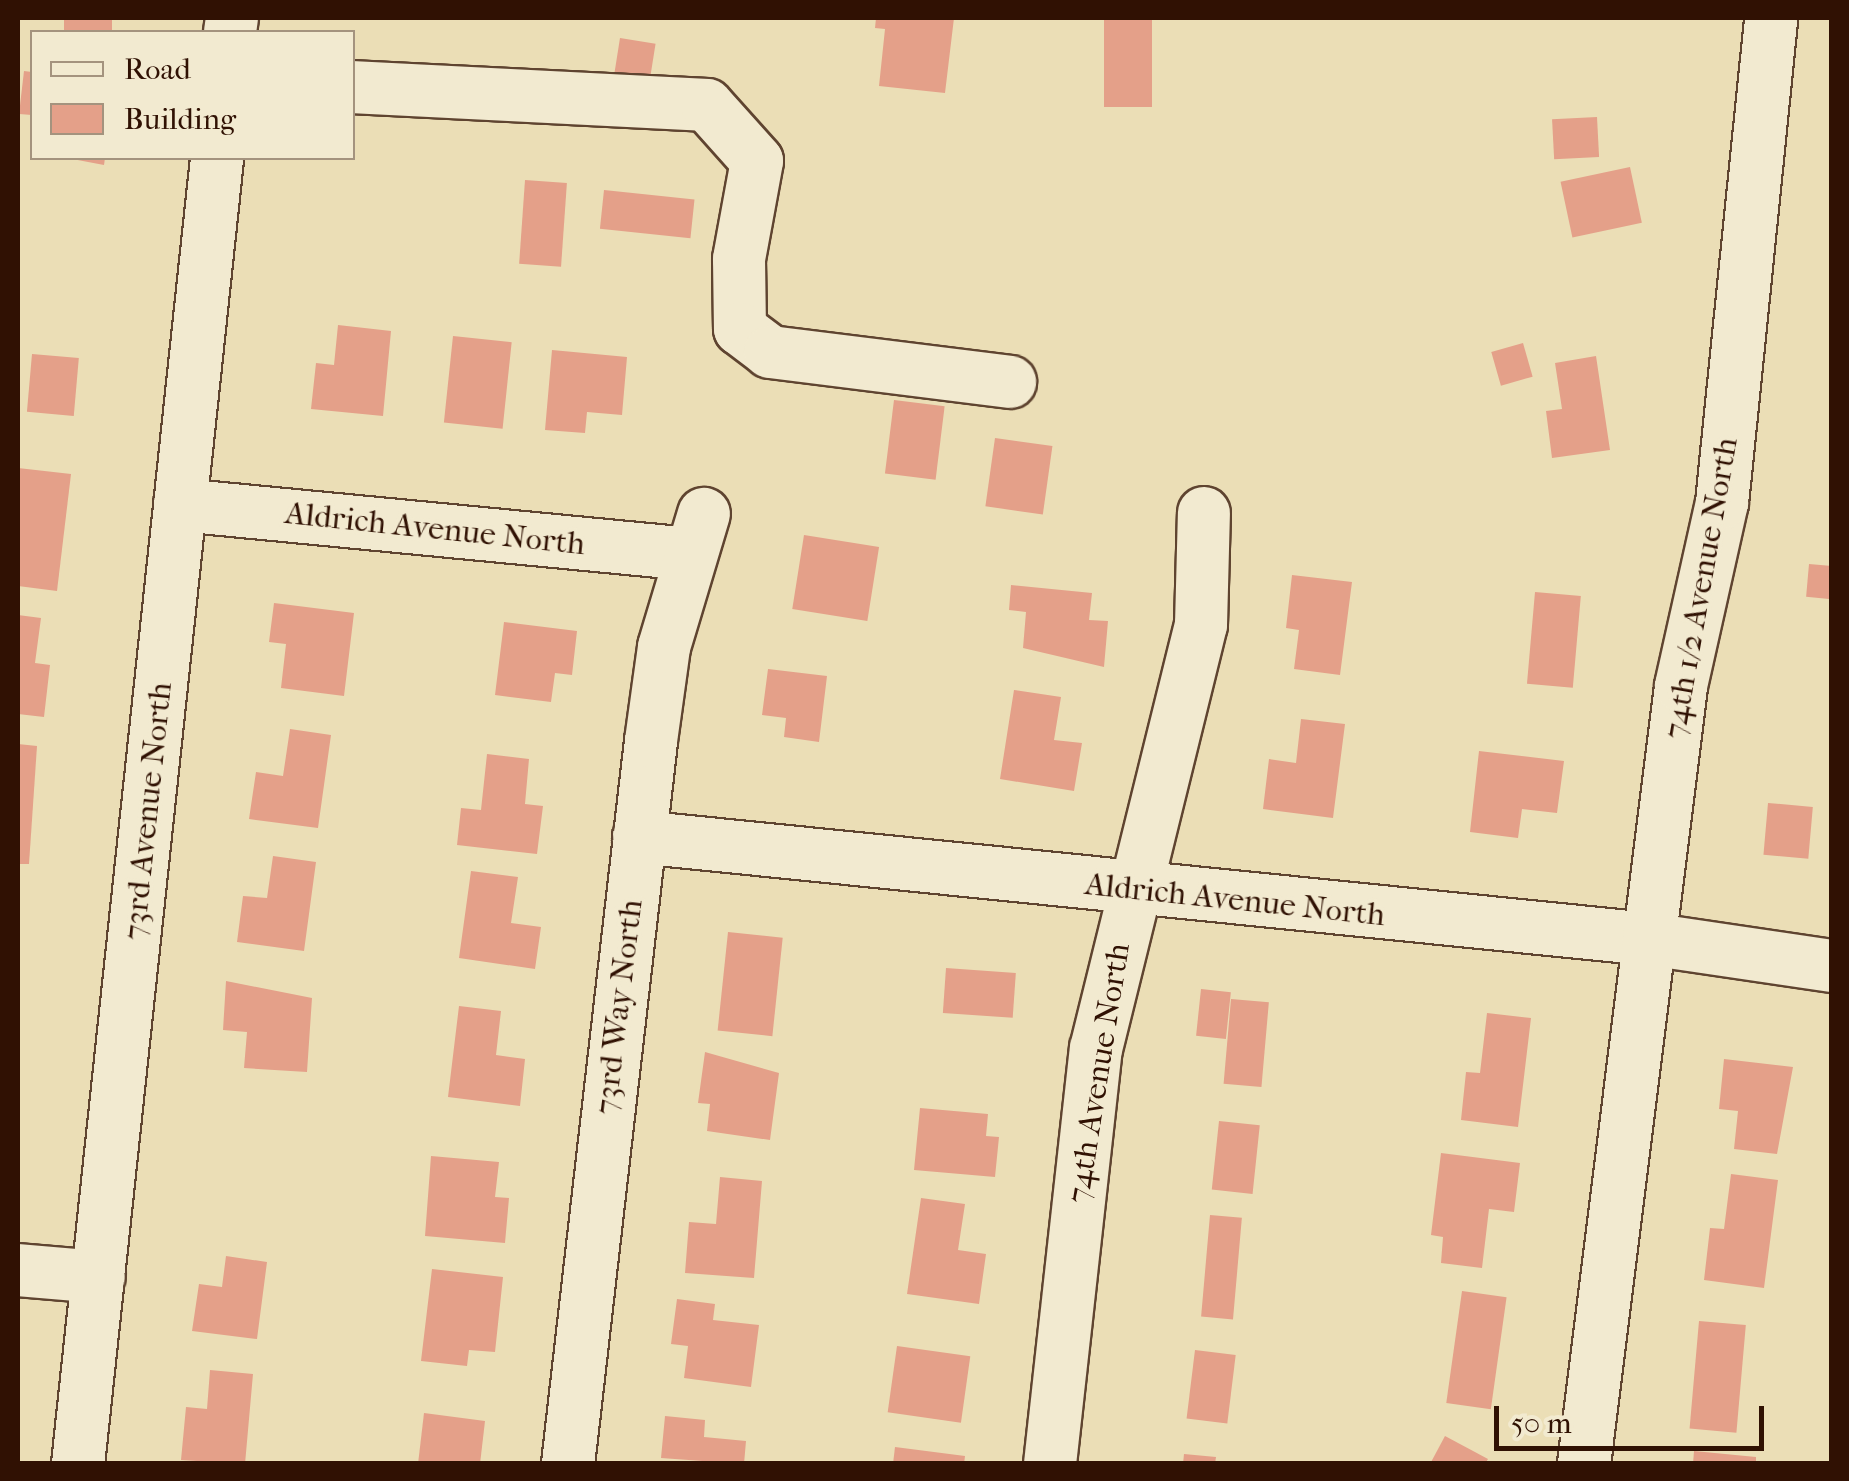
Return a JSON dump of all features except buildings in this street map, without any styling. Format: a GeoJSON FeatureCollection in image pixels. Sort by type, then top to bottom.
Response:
{"type":"FeatureCollection","features":[{"type":"Feature","properties":{"kind":"street","name":"74th 1/2 Avenue North"},"geometry":{"type":"LineString","coordinates":[[1584,1464],[1628,1158],[1650,939],[1682,686],[1722,503],[1771,18]]}},
{"type":"Feature","properties":{"kind":"street"},"geometry":{"type":"LineString","coordinates":[[355,86],[707,105],[757,161],[738,258],[740,328],[770,352],[1010,382]]}},
{"type":"Feature","properties":{"kind":"street","name":"73rd Avenue North"},"geometry":{"type":"LineString","coordinates":[[78,1464],[217,160]]}},
{"type":"Feature","properties":{"kind":"street","name":"Aldrich Avenue North"},"geometry":{"type":"LineString","coordinates":[[180,505],[697,534]]}},
{"type":"Feature","properties":{"kind":"street","name":"74th Avenue North"},"geometry":{"type":"LineString","coordinates":[[1050,1464],[1096,1048],[1132,890],[1171,772],[1201,624],[1204,513]]}},
{"type":"Feature","properties":{"kind":"street","name":"73rd Way North"},"geometry":{"type":"LineString","coordinates":[[568,1464],[638,837],[664,647],[697,534]]}},
{"type":"Feature","properties":{"kind":"street","name":"Aldrich Avenue North"},"geometry":{"type":"LineString","coordinates":[[638,837],[1132,890],[1650,939],[1832,966]]}},
{"type":"Feature","properties":{"kind":"street"},"geometry":{"type":"LineString","coordinates":[[18,1270],[99,1277]]}}]}
